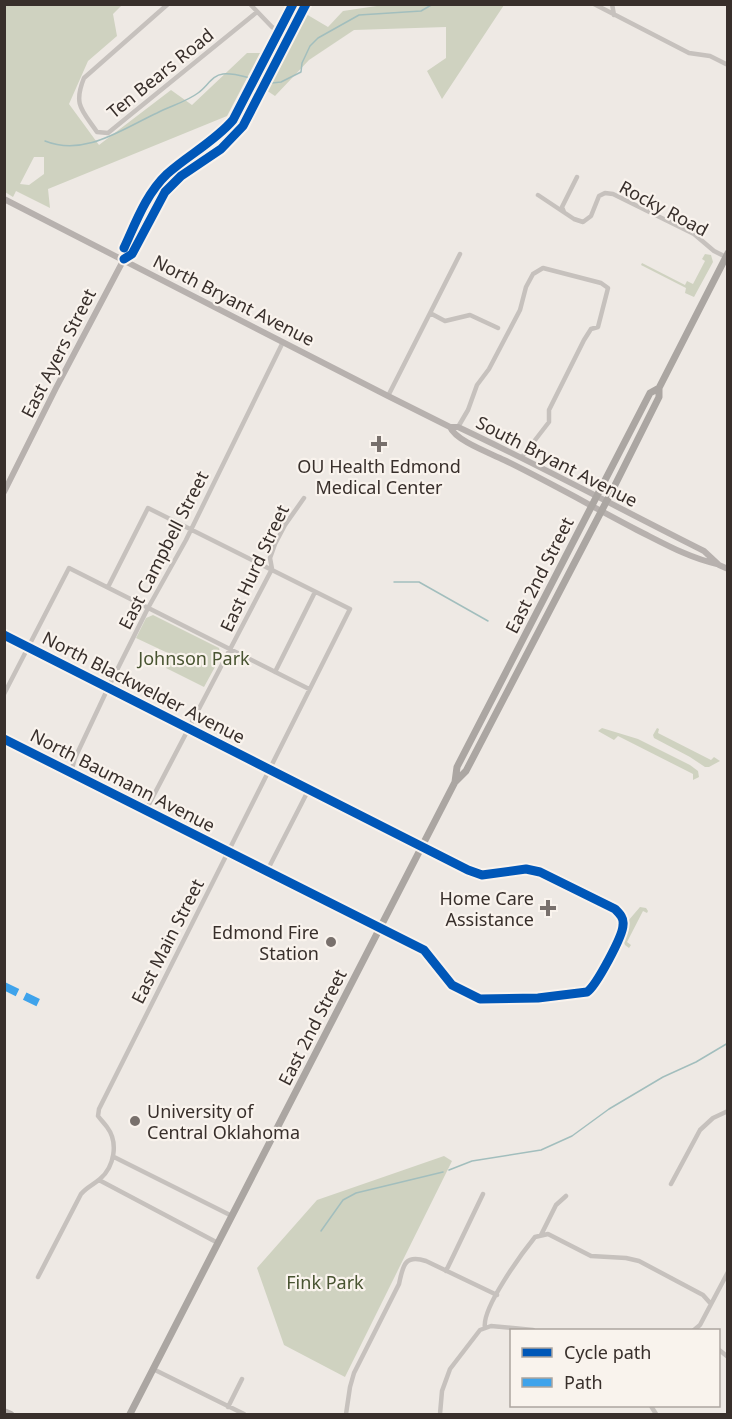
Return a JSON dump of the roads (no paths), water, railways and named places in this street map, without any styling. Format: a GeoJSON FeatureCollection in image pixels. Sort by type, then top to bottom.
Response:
{"type":"FeatureCollection","features":[{"type":"Feature","properties":{"kind":"main road","name":"East 2nd Street"},"geometry":{"type":"LineString","coordinates":[[455,782],[457,767],[541,603],[650,393],[658,388],[727,255]]}},
{"type":"Feature","properties":{"kind":"main road","name":"East 2nd Street"},"geometry":{"type":"LineString","coordinates":[[130,1414],[421,847],[455,782],[466,771],[601,511],[659,397],[658,388]]}},
{"type":"Feature","properties":{"kind":"main road"},"geometry":{"type":"LineString","coordinates":[[541,603],[544,620]]}},
{"type":"Feature","properties":{"kind":"main road"},"geometry":{"type":"LineString","coordinates":[[477,748],[478,736],[485,721],[483,716]]}},
{"type":"Feature","properties":{"kind":"street","name":"Ten Bears Road"},"geometry":{"type":"LineString","coordinates":[[168,4],[84,78],[77,100],[97,132],[108,133],[257,12]]}},
{"type":"Feature","properties":{"kind":"street"},"geometry":{"type":"LineString","coordinates":[[250,4],[272,27],[289,37]]}},
{"type":"Feature","properties":{"kind":"street"},"geometry":{"type":"LineString","coordinates":[[124,259],[124,249],[149,196],[166,176],[219,136],[233,120],[293,4]]}},
{"type":"Feature","properties":{"kind":"street"},"geometry":{"type":"LineString","coordinates":[[124,259],[132,254],[165,192],[181,177],[221,149],[243,126],[306,4]]}},
{"type":"Feature","properties":{"kind":"street"},"geometry":{"type":"LineString","coordinates":[[594,4],[689,53],[710,56],[728,65]]}},
{"type":"Feature","properties":{"kind":"street"},"geometry":{"type":"LineString","coordinates":[[612,4],[614,15]]}},
{"type":"Feature","properties":{"kind":"street"},"geometry":{"type":"LineString","coordinates":[[564,212],[562,207],[577,177]]}},
{"type":"Feature","properties":{"kind":"street","name":"Rocky Road"},"geometry":{"type":"LineString","coordinates":[[538,195],[583,222],[591,216],[599,196],[605,193],[613,195],[694,234],[714,251],[727,255]]}},
{"type":"Feature","properties":{"kind":"street","name":"North Bryant Avenue"},"geometry":{"type":"LineString","coordinates":[[4,199],[450,427]]}},
{"type":"Feature","properties":{"kind":"street"},"geometry":{"type":"LineString","coordinates":[[388,396],[460,254]]}},
{"type":"Feature","properties":{"kind":"street","name":"East Ayers Street"},"geometry":{"type":"LineString","coordinates":[[4,492],[124,259]]}},
{"type":"Feature","properties":{"kind":"street"},"geometry":{"type":"LineString","coordinates":[[458,428],[468,410],[477,385],[489,369],[520,310],[526,287],[535,271],[543,268],[602,283],[608,288],[598,327],[591,329],[584,340],[549,410],[549,422],[522,457]]}},
{"type":"Feature","properties":{"kind":"street"},"geometry":{"type":"LineString","coordinates":[[430,313],[445,321],[470,315],[498,328]]}},
{"type":"Feature","properties":{"kind":"street","name":"East Campbell Street"},"geometry":{"type":"LineString","coordinates":[[71,772],[75,758],[108,688],[284,342]]}},
{"type":"Feature","properties":{"kind":"street","name":"South Bryant Avenue"},"geometry":{"type":"LineString","coordinates":[[719,565],[704,551],[522,457],[458,428],[450,427],[452,433],[471,444],[601,511],[700,561],[728,569]]}},
{"type":"Feature","properties":{"kind":"street","name":"East Hurd Street"},"geometry":{"type":"LineString","coordinates":[[146,810],[272,569],[270,558],[275,544],[298,504],[304,498]]}},
{"type":"Feature","properties":{"kind":"street"},"geometry":{"type":"LineString","coordinates":[[108,587],[148,508],[272,569],[315,592],[275,672]]}},
{"type":"Feature","properties":{"kind":"street"},"geometry":{"type":"LineString","coordinates":[[4,694],[69,568],[309,689]]}},
{"type":"Feature","properties":{"kind":"street","name":"East Main Street"},"geometry":{"type":"LineString","coordinates":[[114,1157],[111,1137],[107,1127],[98,1116],[99,1109],[350,609],[315,592]]}},
{"type":"Feature","properties":{"kind":"street","name":"North Blackwelder Avenue"},"geometry":{"type":"LineString","coordinates":[[4,635],[421,847]]}},
{"type":"Feature","properties":{"kind":"street","name":"North Baumann Avenue"},"geometry":{"type":"LineString","coordinates":[[4,739],[380,927]]}},
{"type":"Feature","properties":{"kind":"street"},"geometry":{"type":"LineString","coordinates":[[267,871],[309,789]]}},
{"type":"Feature","properties":{"kind":"street"},"geometry":{"type":"LineString","coordinates":[[380,927],[424,950],[447,980],[460,991],[480,999],[495,1000],[586,992],[598,979],[623,930],[622,917],[615,909],[540,872],[526,869],[482,875],[421,847]]}},
{"type":"Feature","properties":{"kind":"street"},"geometry":{"type":"LineString","coordinates":[[671,1184],[700,1130],[713,1118],[728,1111]]}},
{"type":"Feature","properties":{"kind":"street"},"geometry":{"type":"LineString","coordinates":[[38,1277],[81,1194],[99,1180],[114,1157],[232,1216]]}},
{"type":"Feature","properties":{"kind":"street"},"geometry":{"type":"LineString","coordinates":[[99,1180],[218,1243]]}},
{"type":"Feature","properties":{"kind":"street"},"geometry":{"type":"LineString","coordinates":[[447,1270],[483,1194]]}},
{"type":"Feature","properties":{"kind":"street"},"geometry":{"type":"LineString","coordinates":[[541,1235],[556,1205],[566,1196]]}},
{"type":"Feature","properties":{"kind":"street"},"geometry":{"type":"LineString","coordinates":[[485,1328],[484,1318],[528,1245],[535,1237],[548,1234],[591,1256],[639,1261],[703,1295],[711,1304]]}},
{"type":"Feature","properties":{"kind":"street"},"geometry":{"type":"LineString","coordinates":[[346,1414],[354,1373],[399,1284],[404,1264],[414,1258],[419,1258],[497,1295]]}},
{"type":"Feature","properties":{"kind":"street"},"geometry":{"type":"LineString","coordinates":[[701,1328],[728,1272]]}},
{"type":"Feature","properties":{"kind":"street"},"geometry":{"type":"LineString","coordinates":[[440,1414],[442,1391],[450,1369],[480,1330],[491,1326],[522,1329]]}},
{"type":"Feature","properties":{"kind":"street"},"geometry":{"type":"LineString","coordinates":[[153,1369],[231,1410],[244,1414]]}},
{"type":"Feature","properties":{"kind":"street"},"geometry":{"type":"LineString","coordinates":[[231,1410],[242,1379]]}},
{"type":"Feature","properties":{"kind":"street"},"geometry":{"type":"LineString","coordinates":[[4,1411],[11,1414]]}},
{"type":"Feature","properties":{"kind":"waterway"},"geometry":{"type":"LineString","coordinates":[[272,83],[281,82],[301,72],[302,63],[310,46],[318,38],[359,15],[421,11],[433,4]]}},
{"type":"Feature","properties":{"kind":"waterway"},"geometry":{"type":"LineString","coordinates":[[45,141],[74,146],[103,139],[188,99],[219,75],[230,74],[250,78]]}},
{"type":"Feature","properties":{"kind":"waterway"},"geometry":{"type":"LineString","coordinates":[[394,582],[419,582],[488,621]]}},
{"type":"Feature","properties":{"kind":"waterway"},"geometry":{"type":"LineString","coordinates":[[449,1170],[472,1161],[541,1150],[572,1136],[609,1109],[728,1043]]}},
{"type":"Feature","properties":{"kind":"waterway"},"geometry":{"type":"LineString","coordinates":[[321,1231],[343,1200],[356,1193],[443,1172]]}},
{"type":"Feature","properties":{"kind":"place","name":"OU Health Edmond Medical Center"},"geometry":{"type":"Point","coordinates":[379,444]}},
{"type":"Feature","properties":{"kind":"place","name":"Home Care Assistance"},"geometry":{"type":"Point","coordinates":[548,908]}},
{"type":"Feature","properties":{"kind":"place","name":"Edmond Fire Station"},"geometry":{"type":"Point","coordinates":[331,942]}},
{"type":"Feature","properties":{"kind":"place","name":"University of Central Oklahoma"},"geometry":{"type":"Point","coordinates":[135,1121]}},
{"type":"Feature","properties":{"kind":"park label","name":"Johnson Park"},"geometry":{"type":"Point","coordinates":[194,658]}},
{"type":"Feature","properties":{"kind":"park label","name":"Fink Park"},"geometry":{"type":"Point","coordinates":[325,1282]}}]}
